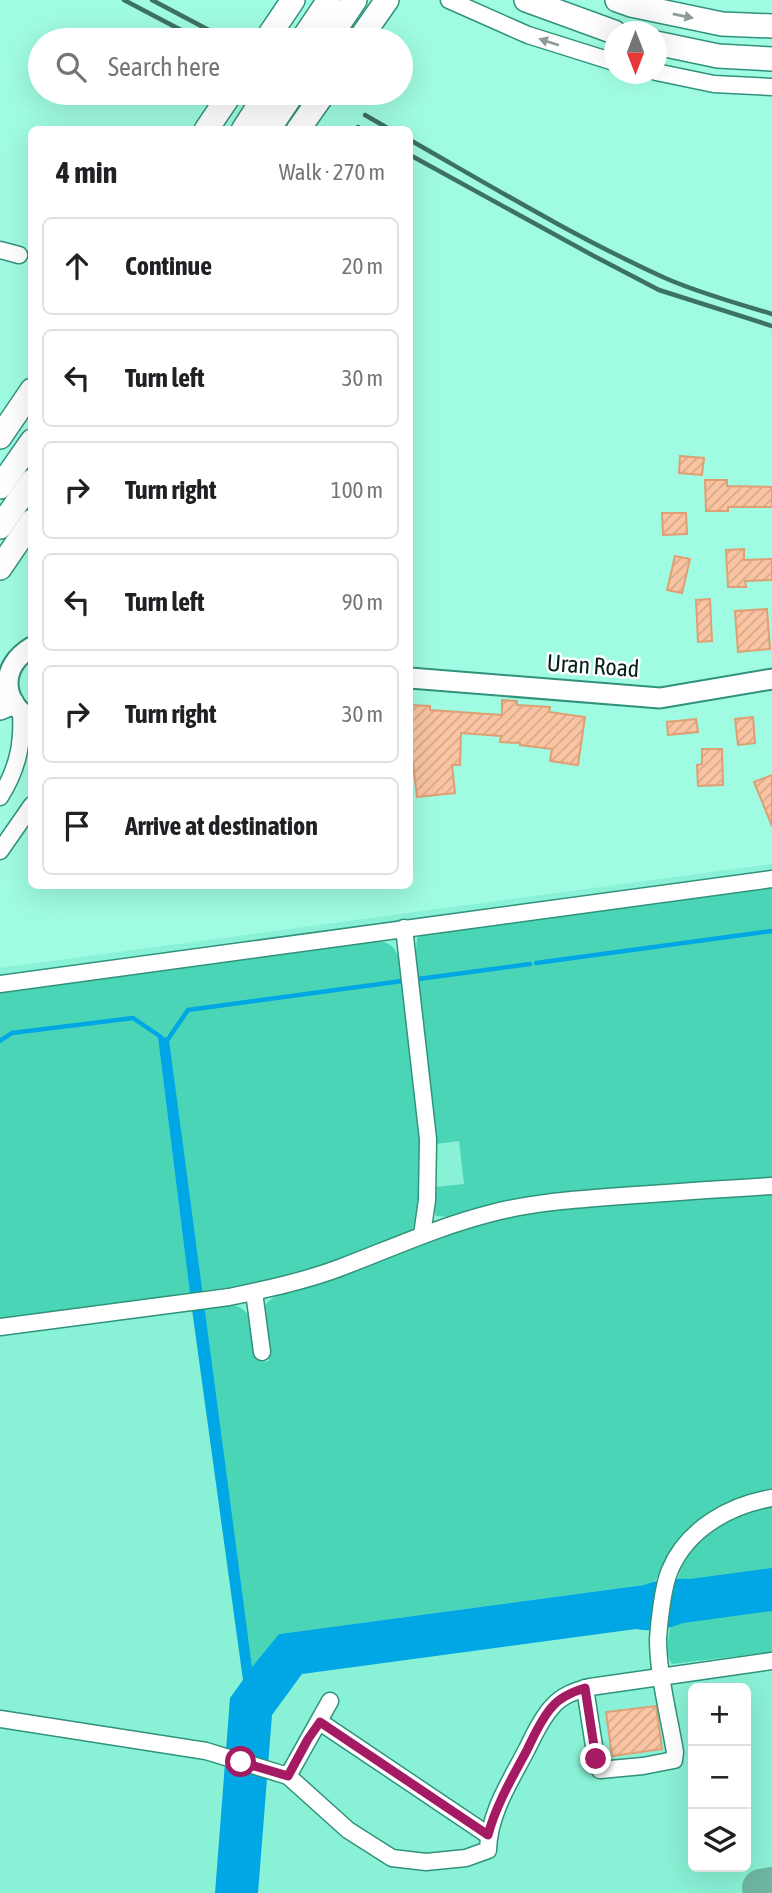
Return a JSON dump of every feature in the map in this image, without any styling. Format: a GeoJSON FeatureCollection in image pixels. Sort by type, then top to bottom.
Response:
{"type":"FeatureCollection","features":[{"type":"Feature","properties":{"kind":"highway"},"geometry":{"type":"LineString","coordinates":[[274,28],[293,0]]}},
{"type":"Feature","properties":{"kind":"highway"},"geometry":{"type":"LineString","coordinates":[[310,28],[329,0]]}},
{"type":"Feature","properties":{"kind":"highway"},"geometry":{"type":"LineString","coordinates":[[336,28],[355,0]]}},
{"type":"Feature","properties":{"kind":"highway"},"geometry":{"type":"LineString","coordinates":[[367,28],[387,0]]}},
{"type":"Feature","properties":{"kind":"highway"},"geometry":{"type":"LineString","coordinates":[[526,0],[604,29]]}},
{"type":"Feature","properties":{"kind":"highway"},"geometry":{"type":"LineString","coordinates":[[617,0],[722,24],[772,26]]}},
{"type":"Feature","properties":{"kind":"highway"},"geometry":{"type":"LineString","coordinates":[[667,45],[718,56],[772,59]]}},
{"type":"Feature","properties":{"kind":"highway"},"geometry":{"type":"LineString","coordinates":[[209,126],[223,105]]}},
{"type":"Feature","properties":{"kind":"highway"},"geometry":{"type":"LineString","coordinates":[[246,126],[259,105]]}},
{"type":"Feature","properties":{"kind":"highway"},"geometry":{"type":"LineString","coordinates":[[271,126],[285,105]]}},
{"type":"Feature","properties":{"kind":"highway"},"geometry":{"type":"LineString","coordinates":[[302,126],[316,105]]}},
{"type":"Feature","properties":{"kind":"highway"},"geometry":{"type":"LineString","coordinates":[[0,437],[28,396]]}},
{"type":"Feature","properties":{"kind":"highway"},"geometry":{"type":"LineString","coordinates":[[0,487],[28,447]]}},
{"type":"Feature","properties":{"kind":"highway"},"geometry":{"type":"LineString","coordinates":[[0,527],[28,487]]}},
{"type":"Feature","properties":{"kind":"highway"},"geometry":{"type":"LineString","coordinates":[[0,568],[28,528]]}},
{"type":"Feature","properties":{"kind":"main road"},"geometry":{"type":"LineString","coordinates":[[0,651],[26,650]]}},
{"type":"Feature","properties":{"kind":"main road"},"geometry":{"type":"LineString","coordinates":[[12,703],[8,676],[13,663],[26,650]]}},
{"type":"Feature","properties":{"kind":"main road","name":"Uran Road"},"geometry":{"type":"LineString","coordinates":[[413,678],[660,698],[772,679]]}},
{"type":"Feature","properties":{"kind":"street"},"geometry":{"type":"LineString","coordinates":[[449,0],[528,35],[604,59]]}},
{"type":"Feature","properties":{"kind":"street"},"geometry":{"type":"LineString","coordinates":[[667,74],[714,84],[772,87]]}},
{"type":"Feature","properties":{"kind":"street"},"geometry":{"type":"LineString","coordinates":[[0,250],[19,255]]}},
{"type":"Feature","properties":{"kind":"street"},"geometry":{"type":"LineString","coordinates":[[0,797],[15,770],[20,752],[22,734],[12,703]]}},
{"type":"Feature","properties":{"kind":"street"},"geometry":{"type":"LineString","coordinates":[[0,851],[28,810]]}},
{"type":"Feature","properties":{"kind":"street"},"geometry":{"type":"LineString","coordinates":[[0,984],[772,879]]}},
{"type":"Feature","properties":{"kind":"street"},"geometry":{"type":"LineString","coordinates":[[404,929],[428,1139],[427,1200],[422,1235]]}},
{"type":"Feature","properties":{"kind":"street"},"geometry":{"type":"LineString","coordinates":[[0,1327],[254,1292],[308,1279],[422,1235],[491,1213],[523,1206],[772,1186]]}},
{"type":"Feature","properties":{"kind":"street"},"geometry":{"type":"LineString","coordinates":[[254,1292],[262,1352]]}},
{"type":"Feature","properties":{"kind":"street"},"geometry":{"type":"LineString","coordinates":[[585,1688],[600,1770],[674,1760],[658,1641],[670,1569],[683,1549],[706,1525],[733,1509],[772,1498]]}},
{"type":"Feature","properties":{"kind":"street"},"geometry":{"type":"LineString","coordinates":[[0,1719],[206,1751],[288,1776],[348,1830],[391,1858],[426,1862],[466,1858],[488,1850],[488,1835],[499,1802],[542,1721],[552,1706],[563,1697],[585,1688],[772,1661]]}},
{"type":"Feature","properties":{"kind":"street"},"geometry":{"type":"LineString","coordinates":[[288,1776],[330,1701]]}},
{"type":"Feature","properties":{"kind":"street"},"geometry":{"type":"LineString","coordinates":[[320,1722],[488,1835]]}},
{"type":"Feature","properties":{"kind":"shaded area"},"geometry":{"type":"Polygon","coordinates":[[[772,864],[772,1893],[0,1893],[0,968],[772,864]]]}},
{"type":"Feature","properties":{"kind":"shaded area"},"geometry":{"type":"Polygon","coordinates":[[[772,887],[772,1180],[451,1217],[436,1216],[433,1203],[435,1187],[464,1184],[459,1141],[436,1144],[418,979],[417,938],[422,934],[772,887]]]}},
{"type":"Feature","properties":{"kind":"shaded area"},"geometry":{"type":"Polygon","coordinates":[[[364,941],[390,945],[399,960],[420,1107],[421,1166],[418,1209],[411,1231],[282,1276],[201,1291],[169,1039],[158,1038],[190,1293],[0,1320],[0,990],[364,941]]]}},
{"type":"Feature","properties":{"kind":"shaded area"},"geometry":{"type":"Polygon","coordinates":[[[772,1191],[772,1491],[738,1499],[724,1506],[674,1551],[655,1581],[644,1585],[279,1634],[252,1668],[203,1308],[232,1305],[240,1308],[251,1319],[260,1362],[269,1361],[264,1308],[275,1296],[459,1230],[554,1209],[772,1191]]]}},
{"type":"Feature","properties":{"kind":"shaded area"},"geometry":{"type":"Polygon","coordinates":[[[772,1504],[772,1652],[672,1664],[668,1655],[668,1638],[678,1579],[687,1558],[702,1539],[721,1524],[772,1504]]]}},
{"type":"Feature","properties":{"kind":"water"},"geometry":{"type":"Polygon","coordinates":[[[158,1038],[169,1039],[252,1667],[279,1634],[644,1585],[667,1579],[690,1579],[772,1568],[772,1611],[683,1623],[660,1629],[636,1629],[302,1674],[272,1715],[258,1893],[215,1893],[230,1698],[243,1680],[158,1038]]]}},
{"type":"Feature","properties":{"kind":"building"},"geometry":{"type":"Polygon","coordinates":[[[680,456],[704,458],[702,475],[679,473],[680,456]]]}},
{"type":"Feature","properties":{"kind":"building"},"geometry":{"type":"Polygon","coordinates":[[[705,480],[727,480],[727,486],[772,487],[772,507],[728,507],[728,511],[706,511],[705,480]]]}},
{"type":"Feature","properties":{"kind":"building"},"geometry":{"type":"Polygon","coordinates":[[[662,513],[686,513],[687,534],[663,535],[662,513]]]}},
{"type":"Feature","properties":{"kind":"building"},"geometry":{"type":"Polygon","coordinates":[[[744,549],[744,560],[772,559],[772,580],[745,581],[746,587],[728,587],[726,550],[744,549]]]}},
{"type":"Feature","properties":{"kind":"building"},"geometry":{"type":"Polygon","coordinates":[[[675,556],[690,559],[682,593],[667,590],[675,556]]]}},
{"type":"Feature","properties":{"kind":"building"},"geometry":{"type":"Polygon","coordinates":[[[710,599],[712,641],[698,642],[696,600],[710,599]]]}},
{"type":"Feature","properties":{"kind":"building"},"geometry":{"type":"Polygon","coordinates":[[[767,609],[770,649],[738,652],[735,611],[767,609]]]}},
{"type":"Feature","properties":{"kind":"building"},"geometry":{"type":"Polygon","coordinates":[[[502,700],[517,701],[517,705],[550,707],[549,712],[585,717],[578,765],[550,761],[552,749],[500,742],[501,736],[461,733],[460,765],[452,765],[455,793],[417,797],[413,763],[413,705],[430,706],[430,710],[502,715],[502,700]]]}},
{"type":"Feature","properties":{"kind":"building"},"geometry":{"type":"Polygon","coordinates":[[[753,717],[755,743],[738,745],[735,719],[753,717]]]}},
{"type":"Feature","properties":{"kind":"building"},"geometry":{"type":"Polygon","coordinates":[[[696,719],[698,732],[668,735],[667,722],[696,719]]]}},
{"type":"Feature","properties":{"kind":"building"},"geometry":{"type":"Polygon","coordinates":[[[702,749],[722,749],[723,785],[698,786],[697,765],[702,764],[702,749]]]}},
{"type":"Feature","properties":{"kind":"building"},"geometry":{"type":"Polygon","coordinates":[[[772,775],[772,826],[754,782],[772,775]]]}},
{"type":"Feature","properties":{"kind":"building"},"geometry":{"type":"Polygon","coordinates":[[[656,1706],[662,1749],[612,1756],[606,1712],[656,1706]]]}},
{"type":"Feature","properties":{"kind":"waterway"},"geometry":{"type":"LineString","coordinates":[[536,963],[772,931]]}},
{"type":"Feature","properties":{"kind":"waterway"},"geometry":{"type":"LineString","coordinates":[[418,979],[530,964]]}},
{"type":"Feature","properties":{"kind":"waterway"},"geometry":{"type":"LineString","coordinates":[[166,1042],[188,1010],[402,981]]}},
{"type":"Feature","properties":{"kind":"waterway"},"geometry":{"type":"LineString","coordinates":[[0,1041],[12,1033],[133,1018],[161,1037],[162,1041]]}},
{"type":"Feature","properties":{"kind":"taxiway"},"geometry":{"type":"LineString","coordinates":[[761,1888],[772,1886]]}},
{"type":"Feature","properties":{"kind":"railway"},"geometry":{"type":"LineString","coordinates":[[124,0],[177,28]]}},
{"type":"Feature","properties":{"kind":"railway"},"geometry":{"type":"LineString","coordinates":[[152,0],[205,28]]}},
{"type":"Feature","properties":{"kind":"railway"},"geometry":{"type":"LineString","coordinates":[[365,115],[384,126]]}},
{"type":"Feature","properties":{"kind":"railway"},"geometry":{"type":"LineString","coordinates":[[413,142],[632,263],[691,288],[772,314]]}},
{"type":"Feature","properties":{"kind":"railway"},"geometry":{"type":"LineString","coordinates":[[413,157],[659,290],[772,326]]}},
{"type":"Feature","properties":{"kind":"route"},"geometry":{"type":"LineString","coordinates":[[241,1762],[288,1776],[320,1722],[488,1835],[499,1802],[542,1721],[552,1706],[563,1697],[585,1688],[596,1759]]}}]}
